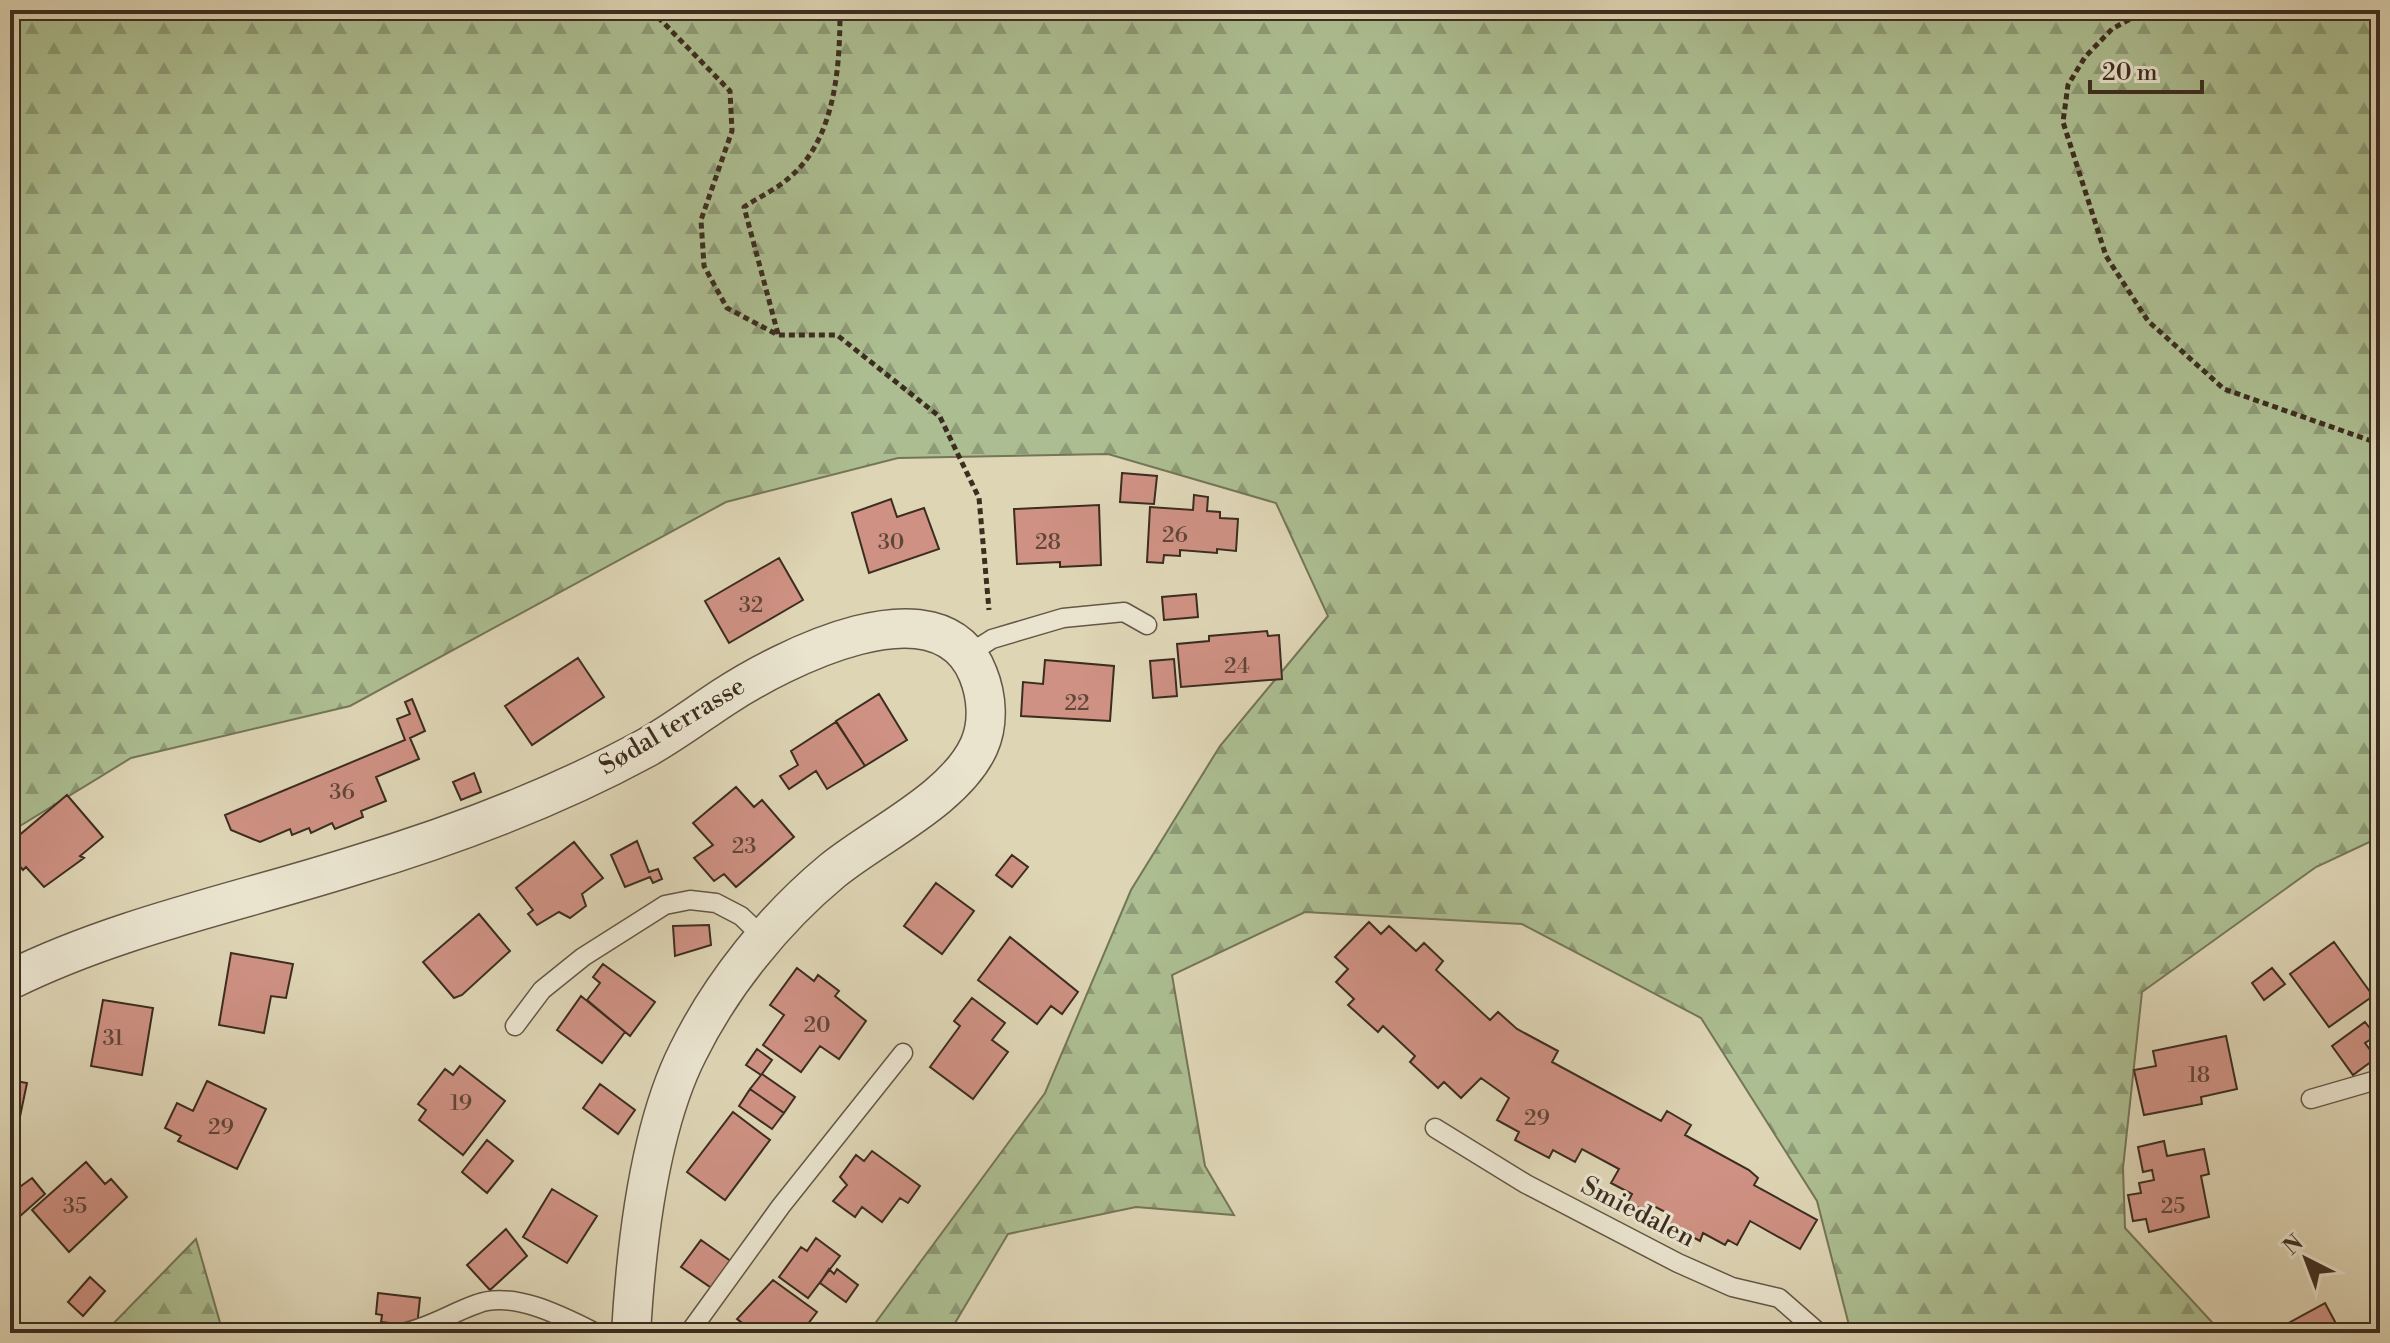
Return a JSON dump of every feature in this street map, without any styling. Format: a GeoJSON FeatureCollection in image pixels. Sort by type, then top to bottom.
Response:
{"type":"FeatureCollection","features":[{"type":"Feature","properties":{"kind":"street","name":"Sødal terrasse"},"geometry":{"type":"LineString","coordinates":[[10,980],[44,964],[152,926],[358,865],[486,821],[650,746],[757,675],[817,648],[884,628],[919,628],[979,647]]}},
{"type":"Feature","properties":{"kind":"street"},"geometry":{"type":"LineString","coordinates":[[631,1333],[644,1211],[670,1097],[686,1054],[764,938],[830,873],[941,792],[968,763],[981,740],[986,706],[979,677],[979,647]]}},
{"type":"Feature","properties":{"kind":"lane"},"geometry":{"type":"LineString","coordinates":[[979,647],[1063,618],[1124,612],[1147,625]]}},
{"type":"Feature","properties":{"kind":"lane"},"geometry":{"type":"LineString","coordinates":[[515,1026],[542,990],[583,957],[665,905],[690,900],[716,903],[741,916],[764,938]]}},
{"type":"Feature","properties":{"kind":"lane"},"geometry":{"type":"LineString","coordinates":[[689,1333],[781,1206],[903,1053]]}},
{"type":"Feature","properties":{"kind":"lane"},"geometry":{"type":"LineString","coordinates":[[2311,1099],[2380,1079]]}},
{"type":"Feature","properties":{"kind":"lane","name":"Smiedalen"},"geometry":{"type":"LineString","coordinates":[[1435,1128],[1526,1184],[1678,1263],[1732,1287],[1779,1298],[1819,1333]]}},
{"type":"Feature","properties":{"kind":"lane"},"geometry":{"type":"LineString","coordinates":[[402,1333],[420,1330],[480,1302],[507,1301],[562,1316],[596,1333]]}},
{"type":"Feature","properties":{"kind":"lane"},"geometry":{"type":"LineString","coordinates":[[352,1333],[395,1333]]}},
{"type":"Feature","properties":{"kind":"path"},"geometry":{"type":"LineString","coordinates":[[651,10],[730,91],[732,131],[701,220],[704,266],[727,308],[778,335],[837,335],[940,417],[979,498],[979,647]]}},
{"type":"Feature","properties":{"kind":"path"},"geometry":{"type":"LineString","coordinates":[[778,335],[744,207],[792,176],[821,137],[832,99],[840,10]]}},
{"type":"Feature","properties":{"kind":"path"},"geometry":{"type":"LineString","coordinates":[[2147,10],[2112,29],[2085,57],[2068,85],[2063,122],[2106,256],[2148,321],[2224,389],[2380,444]]}},
{"type":"Feature","properties":{"kind":"green space"},"geometry":{"type":"Polygon","coordinates":[[[10,10],[2380,10],[2380,837],[2316,867],[2142,992],[2123,1168],[2125,1228],[2222,1333],[1851,1333],[1817,1201],[1701,1018],[1522,924],[1305,912],[1172,975],[1205,1166],[1234,1215],[1136,1207],[1008,1234],[949,1333],[868,1333],[1045,1093],[1131,890],[1220,746],[1328,616],[1276,503],[1108,454],[898,458],[726,502],[350,706],[131,758],[10,832],[10,10]]]}},
{"type":"Feature","properties":{"kind":"green space"},"geometry":{"type":"Polygon","coordinates":[[[196,1239],[223,1333],[104,1333],[196,1239]]]}},
{"type":"Feature","properties":{"kind":"building"},"geometry":{"type":"Polygon","coordinates":[[[1122,473],[1157,476],[1154,504],[1120,502],[1122,473]]]}},
{"type":"Feature","properties":{"kind":"building"},"geometry":{"type":"Polygon","coordinates":[[[1194,495],[1208,497],[1207,511],[1220,512],[1220,518],[1238,519],[1236,551],[1180,550],[1180,556],[1164,555],[1163,563],[1147,562],[1150,507],[1193,510],[1194,495]]]}},
{"type":"Feature","properties":{"kind":"building"},"geometry":{"type":"Polygon","coordinates":[[[891,499],[897,517],[924,508],[939,549],[869,573],[852,513],[891,499]]]}},
{"type":"Feature","properties":{"kind":"building"},"geometry":{"type":"Polygon","coordinates":[[[1099,505],[1101,565],[1060,567],[1060,562],[1017,564],[1014,509],[1099,505]]]}},
{"type":"Feature","properties":{"kind":"building"},"geometry":{"type":"Polygon","coordinates":[[[779,558],[803,600],[729,643],[705,601],[779,558]]]}},
{"type":"Feature","properties":{"kind":"building"},"geometry":{"type":"Polygon","coordinates":[[[1196,594],[1198,617],[1164,620],[1162,597],[1196,594]]]}},
{"type":"Feature","properties":{"kind":"building"},"geometry":{"type":"Polygon","coordinates":[[[1267,631],[1268,636],[1279,635],[1282,679],[1181,687],[1177,644],[1209,641],[1209,636],[1267,631]]]}},
{"type":"Feature","properties":{"kind":"building"},"geometry":{"type":"Polygon","coordinates":[[[578,658],[604,697],[532,745],[505,706],[578,658]]]}},
{"type":"Feature","properties":{"kind":"building"},"geometry":{"type":"Polygon","coordinates":[[[1174,659],[1177,696],[1153,698],[1150,661],[1174,659]]]}},
{"type":"Feature","properties":{"kind":"building"},"geometry":{"type":"Polygon","coordinates":[[[1045,660],[1114,666],[1110,721],[1021,716],[1023,682],[1043,684],[1045,660]]]}},
{"type":"Feature","properties":{"kind":"building"},"geometry":{"type":"Polygon","coordinates":[[[879,694],[907,740],[865,766],[836,721],[879,694]]]}},
{"type":"Feature","properties":{"kind":"building"},"geometry":{"type":"Polygon","coordinates":[[[412,699],[425,731],[410,738],[419,759],[376,777],[386,801],[361,811],[363,817],[335,829],[332,823],[311,833],[309,828],[292,835],[290,829],[260,842],[231,830],[225,815],[405,740],[397,719],[410,714],[405,702],[412,699]]]}},
{"type":"Feature","properties":{"kind":"building"},"geometry":{"type":"Polygon","coordinates":[[[836,722],[865,766],[827,789],[816,771],[789,789],[780,776],[798,765],[791,751],[836,722]]]}},
{"type":"Feature","properties":{"kind":"building"},"geometry":{"type":"Polygon","coordinates":[[[474,773],[481,792],[461,800],[453,782],[474,773]]]}},
{"type":"Feature","properties":{"kind":"building"},"geometry":{"type":"Polygon","coordinates":[[[736,787],[754,807],[762,800],[794,837],[736,887],[724,874],[714,881],[694,858],[713,845],[693,823],[736,787]]]}},
{"type":"Feature","properties":{"kind":"building"},"geometry":{"type":"Polygon","coordinates":[[[67,795],[103,837],[80,856],[84,858],[44,887],[26,867],[23,870],[17,863],[20,860],[10,843],[67,795]]]}},
{"type":"Feature","properties":{"kind":"building"},"geometry":{"type":"Polygon","coordinates":[[[637,841],[649,872],[658,869],[662,879],[653,883],[650,877],[625,887],[611,855],[637,841]]]}},
{"type":"Feature","properties":{"kind":"building"},"geometry":{"type":"Polygon","coordinates":[[[574,842],[603,878],[582,894],[586,906],[570,918],[559,912],[537,925],[528,914],[533,910],[516,888],[574,842]]]}},
{"type":"Feature","properties":{"kind":"building"},"geometry":{"type":"Polygon","coordinates":[[[1012,855],[1028,867],[1012,887],[996,875],[1012,855]]]}},
{"type":"Feature","properties":{"kind":"building"},"geometry":{"type":"Polygon","coordinates":[[[936,883],[974,911],[942,954],[904,926],[936,883]]]}},
{"type":"Feature","properties":{"kind":"building"},"geometry":{"type":"Polygon","coordinates":[[[479,914],[510,951],[462,995],[454,998],[423,962],[479,914]]]}},
{"type":"Feature","properties":{"kind":"building"},"geometry":{"type":"Polygon","coordinates":[[[1369,922],[1381,934],[1389,926],[1416,951],[1424,943],[1443,961],[1436,970],[1490,1020],[1498,1012],[1517,1029],[1558,1051],[1552,1062],[1661,1121],[1667,1111],[1691,1125],[1685,1135],[1749,1170],[1758,1178],[1754,1185],[1817,1220],[1800,1249],[1750,1221],[1737,1245],[1728,1240],[1725,1245],[1703,1233],[1700,1241],[1665,1222],[1669,1214],[1652,1205],[1648,1213],[1628,1202],[1632,1194],[1611,1183],[1619,1169],[1582,1149],[1575,1162],[1553,1150],[1549,1158],[1515,1140],[1519,1132],[1497,1120],[1509,1098],[1481,1078],[1461,1098],[1444,1082],[1438,1088],[1410,1062],[1415,1056],[1383,1026],[1378,1032],[1348,1005],[1354,999],[1336,982],[1348,969],[1335,957],[1369,922]]]}},
{"type":"Feature","properties":{"kind":"building"},"geometry":{"type":"Polygon","coordinates":[[[709,925],[711,945],[675,956],[673,926],[709,925]]]}},
{"type":"Feature","properties":{"kind":"building"},"geometry":{"type":"Polygon","coordinates":[[[1010,937],[1078,992],[1062,1014],[1051,1006],[1037,1024],[978,980],[1010,937]]]}},
{"type":"Feature","properties":{"kind":"building"},"geometry":{"type":"Polygon","coordinates":[[[2334,942],[2373,996],[2329,1027],[2290,974],[2334,942]]]}},
{"type":"Feature","properties":{"kind":"building"},"geometry":{"type":"Polygon","coordinates":[[[231,953],[293,964],[286,998],[271,996],[264,1033],[219,1025],[231,953]]]}},
{"type":"Feature","properties":{"kind":"building"},"geometry":{"type":"Polygon","coordinates":[[[603,964],[655,1002],[630,1036],[587,1000],[600,983],[593,977],[603,964]]]}},
{"type":"Feature","properties":{"kind":"building"},"geometry":{"type":"Polygon","coordinates":[[[797,968],[814,981],[818,975],[839,991],[835,996],[866,1021],[839,1059],[820,1046],[801,1072],[763,1045],[784,1015],[770,1005],[797,968]]]}},
{"type":"Feature","properties":{"kind":"building"},"geometry":{"type":"Polygon","coordinates":[[[2272,968],[2285,984],[2264,1000],[2252,983],[2272,968]]]}},
{"type":"Feature","properties":{"kind":"building"},"geometry":{"type":"Polygon","coordinates":[[[581,996],[625,1032],[602,1063],[557,1030],[581,996]]]}},
{"type":"Feature","properties":{"kind":"building"},"geometry":{"type":"Polygon","coordinates":[[[972,998],[1005,1023],[992,1040],[1008,1052],[973,1099],[930,1067],[960,1026],[954,1021],[972,998]]]}},
{"type":"Feature","properties":{"kind":"building"},"geometry":{"type":"Polygon","coordinates":[[[103,1000],[153,1008],[142,1075],[91,1066],[103,1000]]]}},
{"type":"Feature","properties":{"kind":"building"},"geometry":{"type":"Polygon","coordinates":[[[2365,1022],[2376,1036],[2365,1043],[2376,1058],[2353,1075],[2332,1046],[2365,1022]]]}},
{"type":"Feature","properties":{"kind":"building"},"geometry":{"type":"Polygon","coordinates":[[[2226,1036],[2237,1089],[2201,1097],[2202,1104],[2144,1115],[2134,1070],[2156,1066],[2153,1051],[2226,1036]]]}},
{"type":"Feature","properties":{"kind":"building"},"geometry":{"type":"Polygon","coordinates":[[[757,1049],[772,1060],[762,1074],[795,1097],[784,1113],[750,1089],[761,1075],[746,1065],[757,1049]]]}},
{"type":"Feature","properties":{"kind":"building"},"geometry":{"type":"Polygon","coordinates":[[[460,1066],[505,1101],[463,1155],[419,1120],[426,1110],[418,1104],[445,1069],[453,1075],[460,1066]]]}},
{"type":"Feature","properties":{"kind":"building"},"geometry":{"type":"Polygon","coordinates":[[[10,1080],[27,1083],[17,1131],[10,1129],[10,1080]]]}},
{"type":"Feature","properties":{"kind":"building"},"geometry":{"type":"Polygon","coordinates":[[[207,1081],[266,1109],[237,1169],[178,1141],[181,1136],[165,1128],[177,1103],[193,1111],[207,1081]]]}},
{"type":"Feature","properties":{"kind":"building"},"geometry":{"type":"Polygon","coordinates":[[[600,1084],[635,1110],[618,1134],[583,1108],[600,1084]]]}},
{"type":"Feature","properties":{"kind":"building"},"geometry":{"type":"Polygon","coordinates":[[[750,1089],[784,1113],[772,1129],[739,1106],[750,1089]]]}},
{"type":"Feature","properties":{"kind":"building"},"geometry":{"type":"Polygon","coordinates":[[[733,1112],[770,1140],[725,1200],[687,1172],[733,1112]]]}},
{"type":"Feature","properties":{"kind":"building"},"geometry":{"type":"Polygon","coordinates":[[[487,1140],[513,1161],[487,1193],[462,1172],[487,1140]]]}},
{"type":"Feature","properties":{"kind":"building"},"geometry":{"type":"Polygon","coordinates":[[[2164,1141],[2167,1156],[2204,1149],[2209,1174],[2201,1176],[2209,1217],[2149,1232],[2146,1219],[2133,1221],[2128,1195],[2141,1193],[2139,1183],[2154,1180],[2152,1170],[2143,1172],[2138,1147],[2164,1141]]]}},
{"type":"Feature","properties":{"kind":"building"},"geometry":{"type":"Polygon","coordinates":[[[872,1151],[920,1186],[908,1203],[900,1198],[882,1222],[862,1207],[855,1217],[833,1201],[847,1185],[840,1177],[856,1155],[864,1161],[872,1151]]]}},
{"type":"Feature","properties":{"kind":"building"},"geometry":{"type":"Polygon","coordinates":[[[86,1162],[105,1184],[111,1179],[127,1197],[69,1252],[32,1210],[86,1162]]]}},
{"type":"Feature","properties":{"kind":"building"},"geometry":{"type":"Polygon","coordinates":[[[32,1178],[45,1194],[10,1225],[10,1194],[32,1178]]]}},
{"type":"Feature","properties":{"kind":"building"},"geometry":{"type":"Polygon","coordinates":[[[552,1189],[597,1216],[567,1263],[523,1237],[552,1189]]]}},
{"type":"Feature","properties":{"kind":"building"},"geometry":{"type":"Polygon","coordinates":[[[506,1229],[527,1256],[490,1290],[467,1265],[506,1229]]]}},
{"type":"Feature","properties":{"kind":"building"},"geometry":{"type":"Polygon","coordinates":[[[816,1238],[840,1256],[808,1298],[779,1277],[801,1247],[807,1251],[816,1238]]]}},
{"type":"Feature","properties":{"kind":"building"},"geometry":{"type":"Polygon","coordinates":[[[701,1240],[732,1262],[713,1289],[681,1267],[701,1240]]]}},
{"type":"Feature","properties":{"kind":"building"},"geometry":{"type":"Polygon","coordinates":[[[829,1269],[834,1274],[837,1269],[858,1285],[846,1302],[820,1283],[829,1269]]]}},
{"type":"Feature","properties":{"kind":"building"},"geometry":{"type":"Polygon","coordinates":[[[90,1277],[105,1291],[83,1316],[68,1302],[90,1277]]]}},
{"type":"Feature","properties":{"kind":"building"},"geometry":{"type":"Polygon","coordinates":[[[773,1280],[817,1312],[801,1333],[733,1333],[741,1322],[737,1319],[773,1280]]]}},
{"type":"Feature","properties":{"kind":"building"},"geometry":{"type":"Polygon","coordinates":[[[378,1293],[420,1298],[417,1326],[381,1322],[382,1315],[376,1314],[378,1293]]]}},
{"type":"Feature","properties":{"kind":"building"},"geometry":{"type":"Polygon","coordinates":[[[2325,1303],[2341,1333],[2270,1333],[2325,1303]]]}}]}
